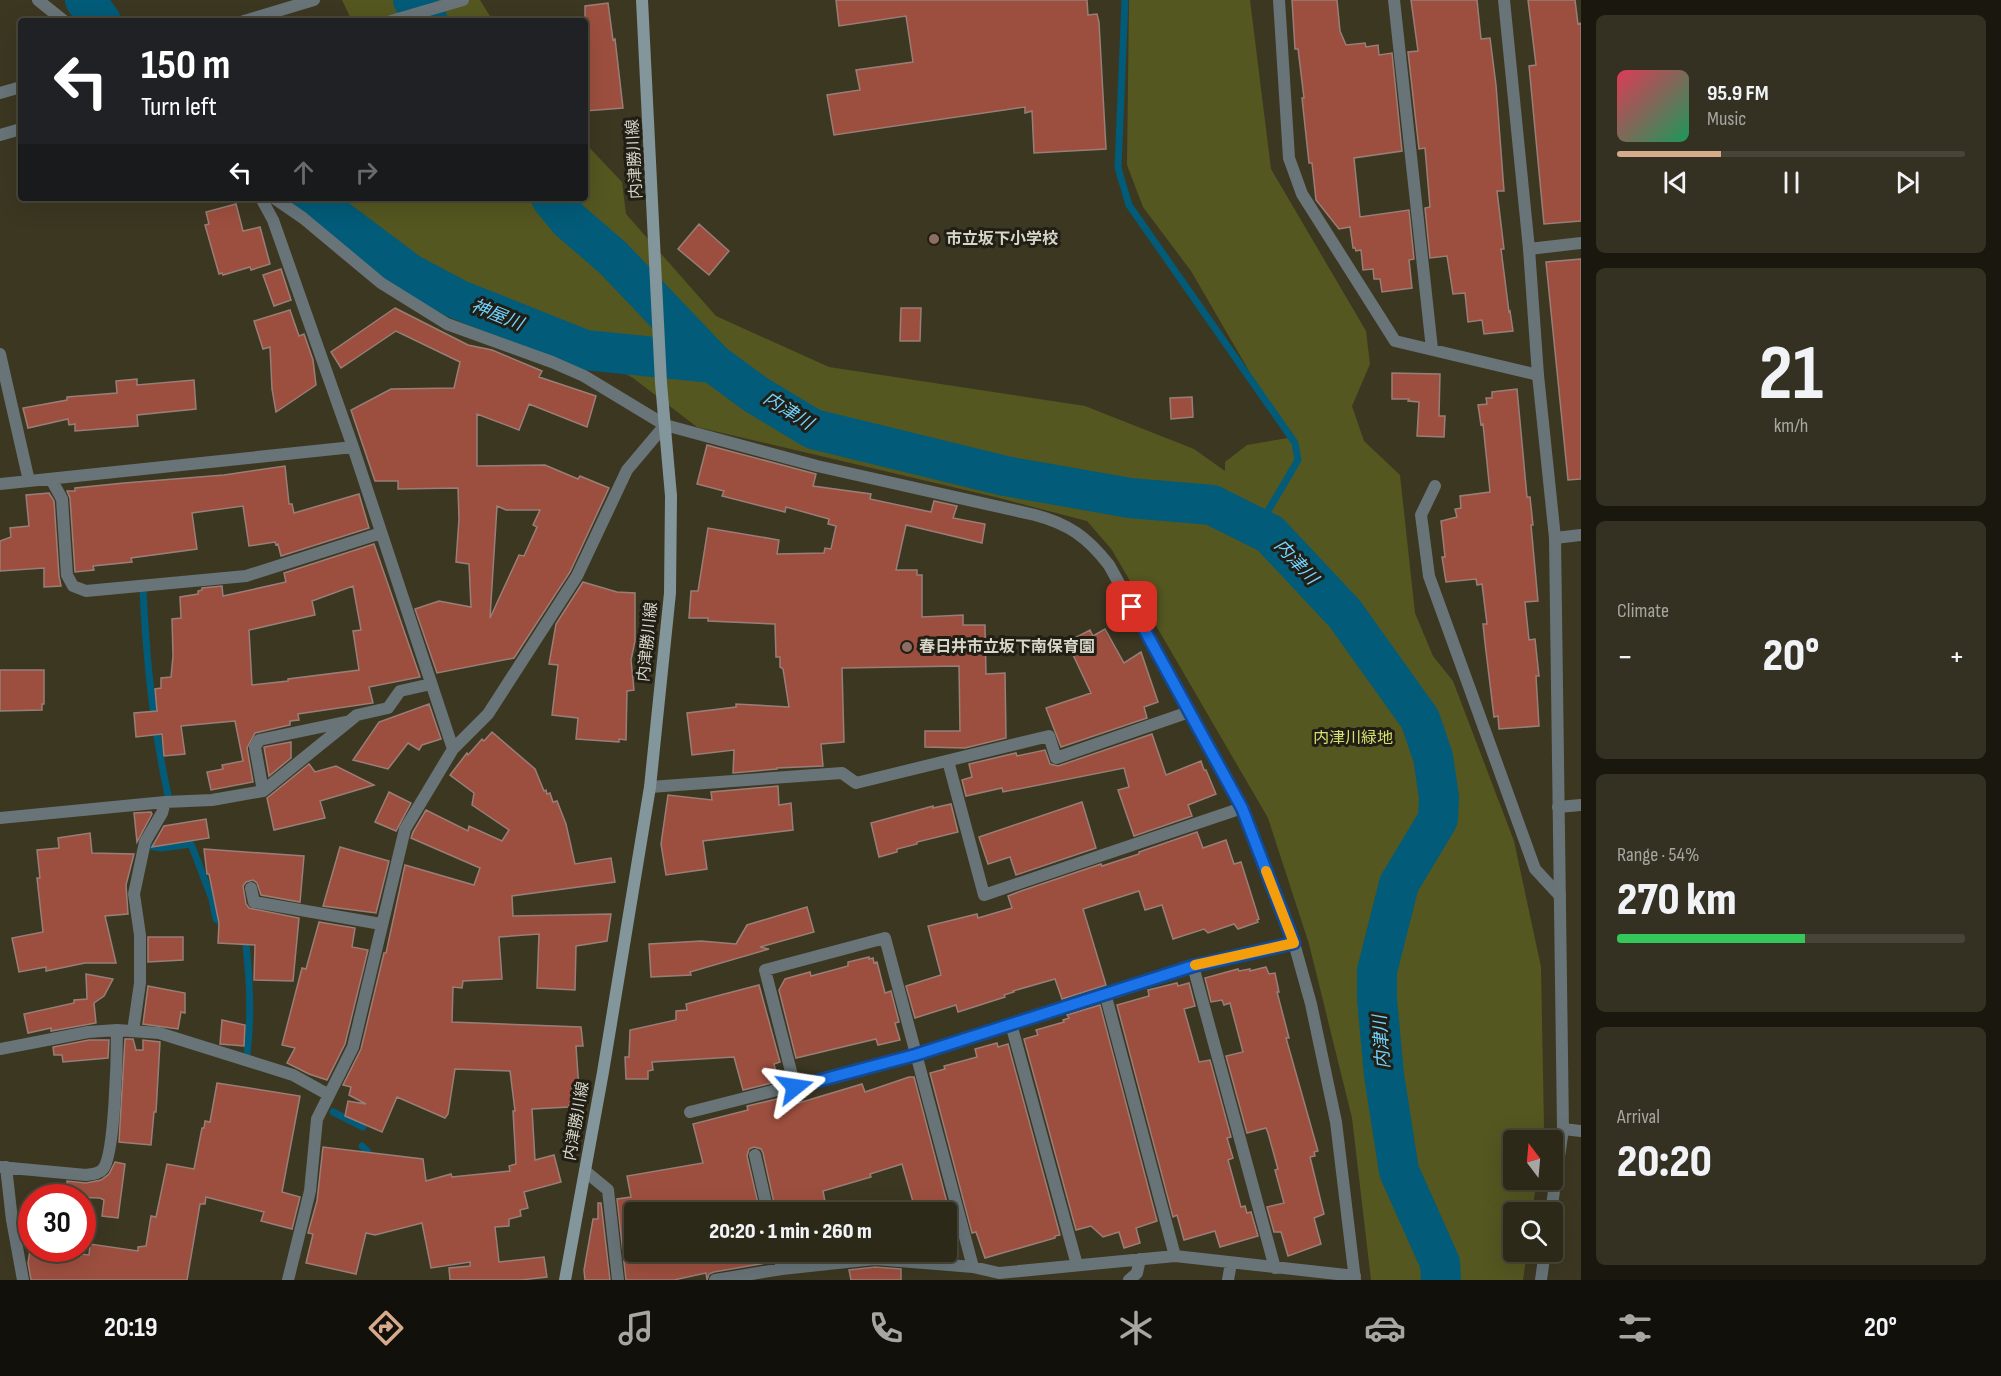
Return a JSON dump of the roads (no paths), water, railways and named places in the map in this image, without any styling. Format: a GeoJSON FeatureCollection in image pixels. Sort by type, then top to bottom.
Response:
{"type":"FeatureCollection","features":[{"type":"Feature","properties":{"kind":"main road","name":"内津勝川線"},"geometry":{"type":"LineString","coordinates":[[565,1280],[650,788],[670,593],[671,496],[661,382],[642,0]]}},
{"type":"Feature","properties":{"kind":"street"},"geometry":{"type":"LineString","coordinates":[[38,0],[60,18]]}},
{"type":"Feature","properties":{"kind":"street"},"geometry":{"type":"LineString","coordinates":[[254,18],[315,0]]}},
{"type":"Feature","properties":{"kind":"street"},"geometry":{"type":"LineString","coordinates":[[401,18],[463,0]]}},
{"type":"Feature","properties":{"kind":"street"},"geometry":{"type":"LineString","coordinates":[[1278,0],[1289,158],[1302,194],[1395,341],[1538,375]]}},
{"type":"Feature","properties":{"kind":"street"},"geometry":{"type":"LineString","coordinates":[[1394,0],[1432,349]]}},
{"type":"Feature","properties":{"kind":"street"},"geometry":{"type":"LineString","coordinates":[[1504,0],[1555,538],[1563,1129],[1552,1202]]}},
{"type":"Feature","properties":{"kind":"street"},"geometry":{"type":"LineString","coordinates":[[0,93],[18,88]]}},
{"type":"Feature","properties":{"kind":"street"},"geometry":{"type":"LineString","coordinates":[[0,135],[18,130]]}},
{"type":"Feature","properties":{"kind":"street"},"geometry":{"type":"LineString","coordinates":[[263,201],[273,220],[353,447],[453,748]]}},
{"type":"Feature","properties":{"kind":"street"},"geometry":{"type":"LineString","coordinates":[[278,201],[303,218],[381,283],[447,324],[584,376],[664,425],[817,466],[1035,515],[1074,529],[1095,546],[1109,565],[1242,808],[1294,943],[1311,1004],[1336,1122],[1355,1278],[1174,1256],[999,1273],[875,1259],[782,1269],[715,1280]]}},
{"type":"Feature","properties":{"kind":"street"},"geometry":{"type":"LineString","coordinates":[[1529,249],[1581,243]]}},
{"type":"Feature","properties":{"kind":"street"},"geometry":{"type":"LineString","coordinates":[[0,354],[29,481]]}},
{"type":"Feature","properties":{"kind":"street"},"geometry":{"type":"LineString","coordinates":[[288,1280],[310,1191],[317,1119],[353,1047],[405,829],[453,748],[488,714],[578,576],[627,470],[664,425]]}},
{"type":"Feature","properties":{"kind":"street"},"geometry":{"type":"LineString","coordinates":[[0,484],[353,447]]}},
{"type":"Feature","properties":{"kind":"street"},"geometry":{"type":"LineString","coordinates":[[51,478],[62,499],[67,575],[74,586],[86,591],[246,576],[381,533]]}},
{"type":"Feature","properties":{"kind":"street"},"geometry":{"type":"LineString","coordinates":[[1435,486],[1421,514],[1428,576],[1535,869],[1560,896]]}},
{"type":"Feature","properties":{"kind":"street"},"geometry":{"type":"LineString","coordinates":[[1555,538],[1581,535]]}},
{"type":"Feature","properties":{"kind":"street"},"geometry":{"type":"LineString","coordinates":[[0,818],[165,802],[212,800],[263,791],[357,715],[388,708],[400,691],[431,684]]}},
{"type":"Feature","properties":{"kind":"street"},"geometry":{"type":"LineString","coordinates":[[650,788],[842,773],[855,783],[1049,735],[1056,758],[1189,712]]}},
{"type":"Feature","properties":{"kind":"street"},"geometry":{"type":"LineString","coordinates":[[263,791],[255,747],[259,740],[349,722]]}},
{"type":"Feature","properties":{"kind":"street"},"geometry":{"type":"LineString","coordinates":[[948,760],[984,895],[1242,808]]}},
{"type":"Feature","properties":{"kind":"street"},"geometry":{"type":"LineString","coordinates":[[133,1031],[140,983],[140,935],[134,894],[145,842],[162,813],[165,802]]}},
{"type":"Feature","properties":{"kind":"street"},"geometry":{"type":"LineString","coordinates":[[1558,807],[1581,806]]}},
{"type":"Feature","properties":{"kind":"street"},"geometry":{"type":"LineString","coordinates":[[250,888],[254,902],[381,924]]}},
{"type":"Feature","properties":{"kind":"street"},"geometry":{"type":"LineString","coordinates":[[795,1087],[765,969],[885,938],[915,1055],[982,1272]]}},
{"type":"Feature","properties":{"kind":"street"},"geometry":{"type":"LineString","coordinates":[[690,1112],[915,1055],[1193,966],[1294,943]]}},
{"type":"Feature","properties":{"kind":"street"},"geometry":{"type":"LineString","coordinates":[[1193,966],[1275,1268]]}},
{"type":"Feature","properties":{"kind":"street"},"geometry":{"type":"LineString","coordinates":[[1105,993],[1174,1256]]}},
{"type":"Feature","properties":{"kind":"street"},"geometry":{"type":"LineString","coordinates":[[1011,1024],[1077,1265]]}},
{"type":"Feature","properties":{"kind":"street"},"geometry":{"type":"LineString","coordinates":[[0,1049],[88,1032],[117,1030],[159,1034],[293,1075],[329,1095]]}},
{"type":"Feature","properties":{"kind":"street"},"geometry":{"type":"LineString","coordinates":[[23,1280],[3,1167],[86,1175],[97,1173],[104,1168],[109,1154],[116,1086],[117,1030]]}},
{"type":"Feature","properties":{"kind":"street"},"geometry":{"type":"LineString","coordinates":[[1563,1129],[1581,1131]]}},
{"type":"Feature","properties":{"kind":"street"},"geometry":{"type":"LineString","coordinates":[[755,1155],[766,1202]]}},
{"type":"Feature","properties":{"kind":"street"},"geometry":{"type":"LineString","coordinates":[[585,1171],[608,1190],[618,1280]]}},
{"type":"Feature","properties":{"kind":"street"},"geometry":{"type":"LineString","coordinates":[[1130,1280],[1137,1273],[1140,1259]]}},
{"type":"Feature","properties":{"kind":"street"},"geometry":{"type":"LineString","coordinates":[[780,1262],[782,1269]]}},
{"type":"Feature","properties":{"kind":"street"},"geometry":{"type":"LineString","coordinates":[[1541,1280],[1543,1262]]}},
{"type":"Feature","properties":{"kind":"street"},"geometry":{"type":"LineString","coordinates":[[1228,1280],[1231,1263]]}},
{"type":"Feature","properties":{"kind":"waterway","name":"神屋川"},"geometry":{"type":"LineString","coordinates":[[85,0],[99,18]]}},
{"type":"Feature","properties":{"kind":"waterway","name":"内津川"},"geometry":{"type":"LineString","coordinates":[[413,0],[426,18]]}},
{"type":"Feature","properties":{"kind":"waterway"},"geometry":{"type":"LineString","coordinates":[[1125,0],[1118,168],[1129,205],[1295,443],[1298,460],[1258,528]]}},
{"type":"Feature","properties":{"kind":"waterway","name":"神屋川"},"geometry":{"type":"LineString","coordinates":[[313,201],[410,274],[457,299],[585,350],[713,363]]}},
{"type":"Feature","properties":{"kind":"waterway","name":"内津川"},"geometry":{"type":"LineString","coordinates":[[553,201],[569,220],[613,258],[713,363],[755,394],[813,429],[1005,476],[1130,498],[1212,505],[1270,534],[1345,614],[1420,719],[1433,757],[1439,797],[1438,819],[1399,884],[1377,971],[1377,999],[1384,1075],[1399,1171],[1440,1263],[1441,1280]]}},
{"type":"Feature","properties":{"kind":"waterway"},"geometry":{"type":"LineString","coordinates":[[143,589],[151,692],[168,795]]}},
{"type":"Feature","properties":{"kind":"waterway"},"geometry":{"type":"LineString","coordinates":[[150,846],[161,848],[191,844],[212,899],[216,919],[225,926]]}},
{"type":"Feature","properties":{"kind":"waterway"},"geometry":{"type":"LineString","coordinates":[[245,937],[250,996],[247,1055]]}},
{"type":"Feature","properties":{"kind":"waterway"},"geometry":{"type":"LineString","coordinates":[[333,1112],[363,1127]]}},
{"type":"Feature","properties":{"kind":"waterway"},"geometry":{"type":"LineString","coordinates":[[362,1146],[368,1152],[369,1159]]}},
{"type":"Feature","properties":{"kind":"place","name":"市立坂下小学校"},"geometry":{"type":"Point","coordinates":[934,239]}},
{"type":"Feature","properties":{"kind":"place","name":"春日井市立坂下南保育園"},"geometry":{"type":"Point","coordinates":[907,647]}},
{"type":"Feature","properties":{"kind":"park label","name":"内津川緑地"},"geometry":{"type":"Point","coordinates":[1353,738]}}]}
